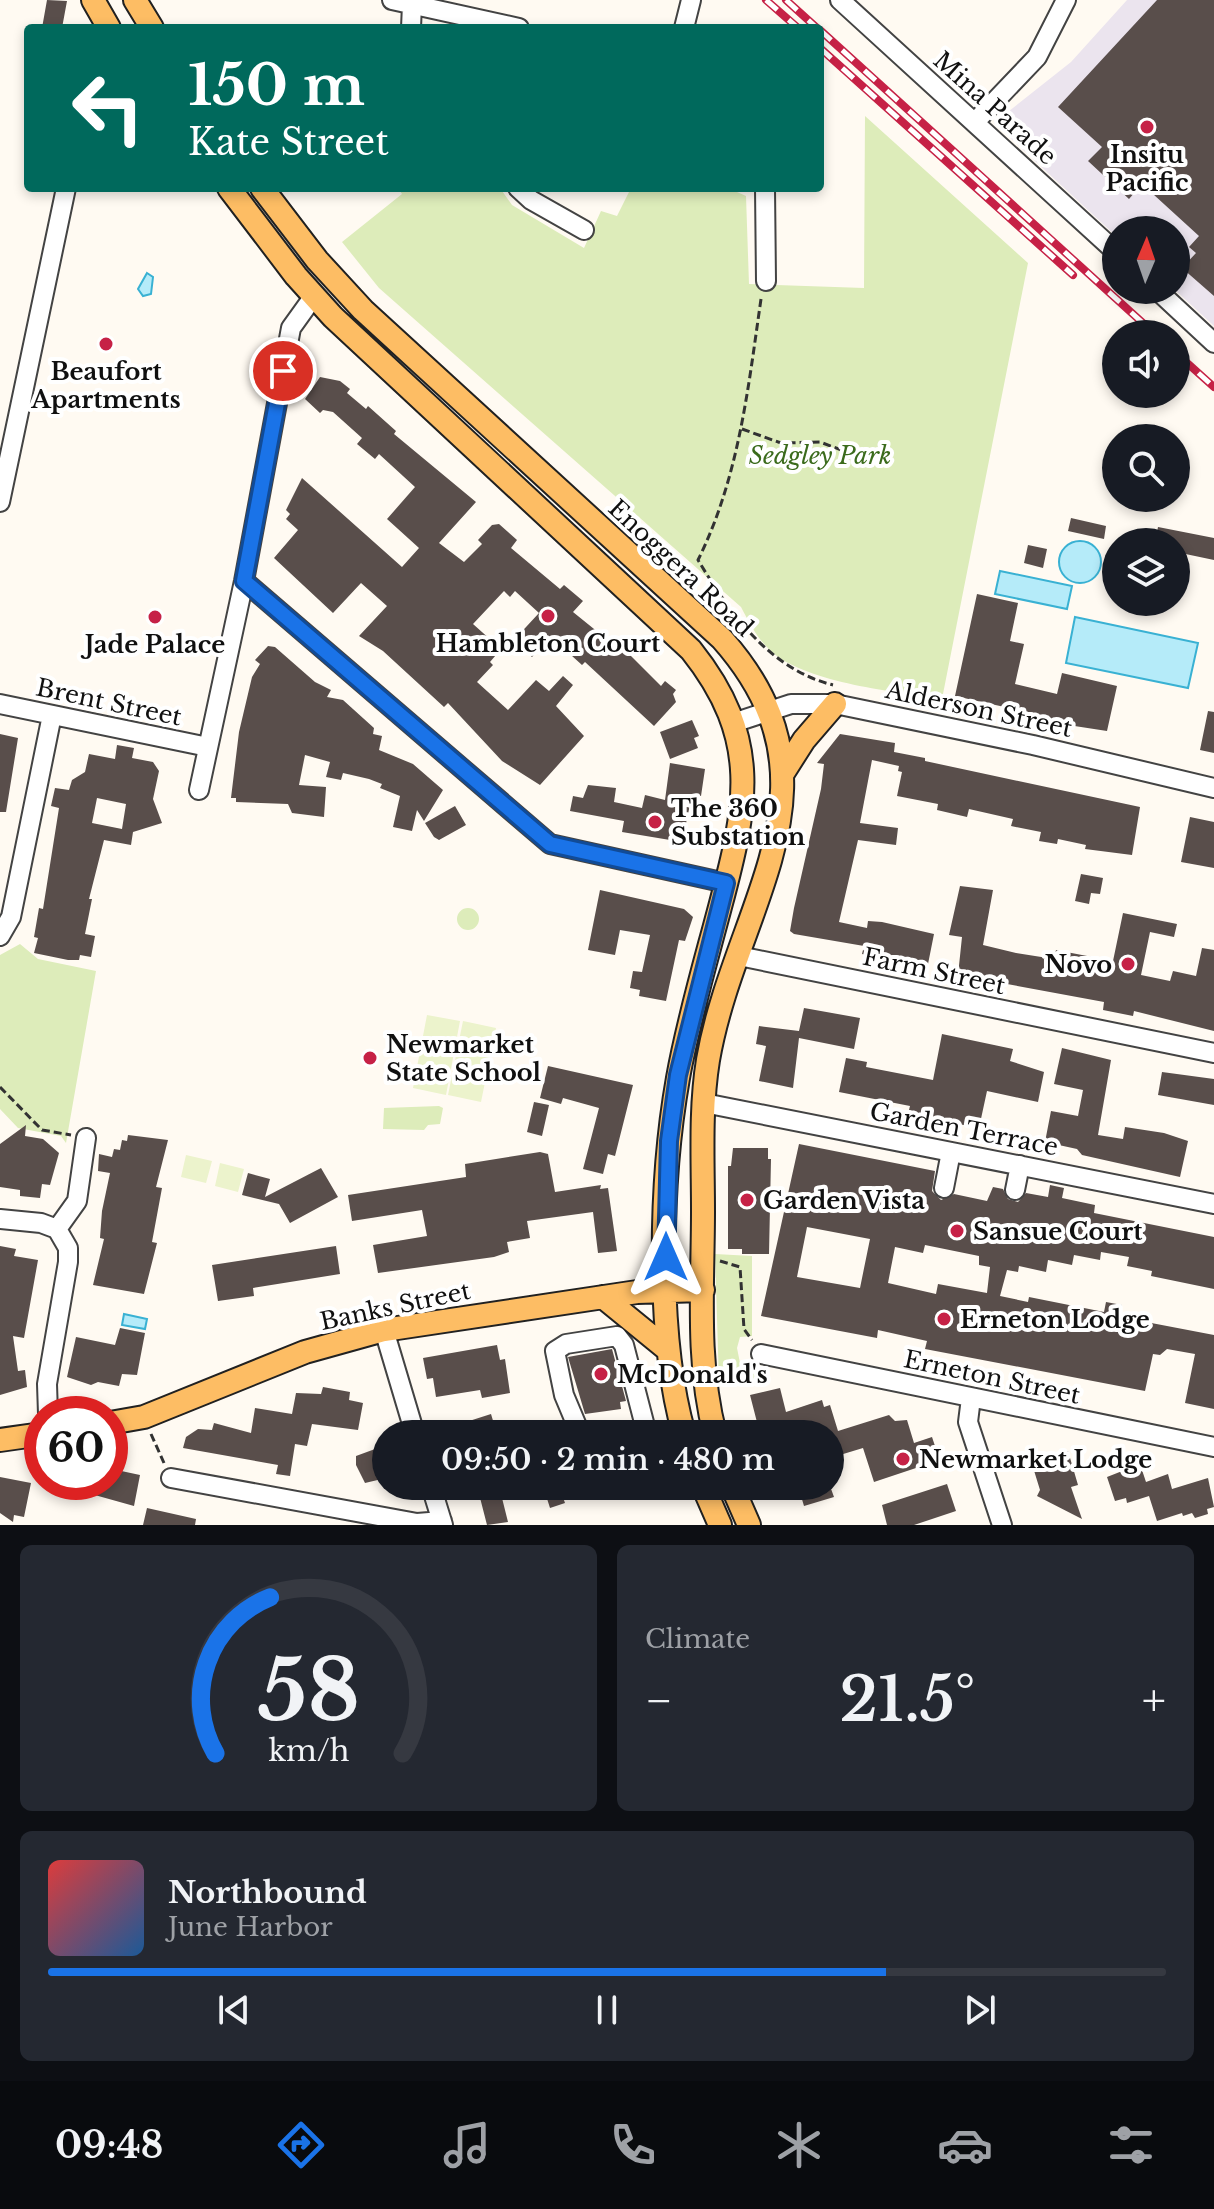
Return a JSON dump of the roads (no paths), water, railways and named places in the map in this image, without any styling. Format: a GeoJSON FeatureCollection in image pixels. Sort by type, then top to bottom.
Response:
{"type":"FeatureCollection","features":[{"type":"Feature","properties":{"kind":"main road"},"geometry":{"type":"LineString","coordinates":[[93,0],[107,24]]}},
{"type":"Feature","properties":{"kind":"main road"},"geometry":{"type":"LineString","coordinates":[[135,0],[150,24]]}},
{"type":"Feature","properties":{"kind":"main road"},"geometry":{"type":"LineString","coordinates":[[232,192],[314,296],[408,388],[676,634],[712,678],[733,723],[743,768],[744,797],[726,883],[687,1035],[673,1110],[667,1186],[668,1350],[681,1420]]}},
{"type":"Feature","properties":{"kind":"main road","name":"Enoggera Road"},"geometry":{"type":"LineString","coordinates":[[265,192],[317,260],[363,310],[722,639],[744,664],[769,711],[783,773],[779,832],[714,1035],[704,1103],[705,1374],[713,1420]]}},
{"type":"Feature","properties":{"kind":"main road"},"geometry":{"type":"LineString","coordinates":[[783,773],[835,695]]}},
{"type":"Feature","properties":{"kind":"main road","name":"Banks Street"},"geometry":{"type":"LineString","coordinates":[[128,1420],[144,1417],[305,1352],[384,1330],[603,1297],[666,1290],[703,1290]]}},
{"type":"Feature","properties":{"kind":"main road"},"geometry":{"type":"LineString","coordinates":[[603,1297],[668,1350]]}},
{"type":"Feature","properties":{"kind":"main road"},"geometry":{"type":"LineString","coordinates":[[0,1440],[24,1437]]}},
{"type":"Feature","properties":{"kind":"main road"},"geometry":{"type":"LineString","coordinates":[[709,1500],[720,1525]]}},
{"type":"Feature","properties":{"kind":"main road"},"geometry":{"type":"LineString","coordinates":[[738,1500],[749,1525]]}},
{"type":"Feature","properties":{"kind":"street"},"geometry":{"type":"LineString","coordinates":[[392,0],[501,24]]}},
{"type":"Feature","properties":{"kind":"street"},"geometry":{"type":"LineString","coordinates":[[685,24],[691,0]]}},
{"type":"Feature","properties":{"kind":"street","name":"Mina Parade"},"geometry":{"type":"LineString","coordinates":[[840,0],[1102,239]]}},
{"type":"Feature","properties":{"kind":"street"},"geometry":{"type":"LineString","coordinates":[[975,122],[1037,57],[1066,0]]}},
{"type":"Feature","properties":{"kind":"street"},"geometry":{"type":"LineString","coordinates":[[411,24],[412,4]]}},
{"type":"Feature","properties":{"kind":"street"},"geometry":{"type":"LineString","coordinates":[[0,502],[65,192]]}},
{"type":"Feature","properties":{"kind":"street"},"geometry":{"type":"LineString","coordinates":[[522,192],[584,230]]}},
{"type":"Feature","properties":{"kind":"street"},"geometry":{"type":"LineString","coordinates":[[765,192],[766,281]]}},
{"type":"Feature","properties":{"kind":"street"},"geometry":{"type":"LineString","coordinates":[[199,790],[244,581],[291,328],[314,296]]}},
{"type":"Feature","properties":{"kind":"street"},"geometry":{"type":"LineString","coordinates":[[1172,304],[1214,343]]}},
{"type":"Feature","properties":{"kind":"street"},"geometry":{"type":"LineString","coordinates":[[244,581],[550,844],[726,883]]}},
{"type":"Feature","properties":{"kind":"street","name":"Alderson Street"},"geometry":{"type":"LineString","coordinates":[[733,723],[835,695],[1214,788]]}},
{"type":"Feature","properties":{"kind":"street","name":"Brent Street"},"geometry":{"type":"LineString","coordinates":[[0,704],[208,747]]}},
{"type":"Feature","properties":{"kind":"street"},"geometry":{"type":"LineString","coordinates":[[0,936],[11,917],[52,715]]}},
{"type":"Feature","properties":{"kind":"street","name":"Farm Street"},"geometry":{"type":"LineString","coordinates":[[739,956],[1214,1053]]}},
{"type":"Feature","properties":{"kind":"street","name":"Garden Terrace"},"geometry":{"type":"LineString","coordinates":[[704,1103],[1214,1204]]}},
{"type":"Feature","properties":{"kind":"street"},"geometry":{"type":"LineString","coordinates":[[57,1229],[77,1201],[86,1138]]}},
{"type":"Feature","properties":{"kind":"street"},"geometry":{"type":"LineString","coordinates":[[944,1188],[951,1152]]}},
{"type":"Feature","properties":{"kind":"street"},"geometry":{"type":"LineString","coordinates":[[1015,1190],[1020,1165]]}},
{"type":"Feature","properties":{"kind":"street"},"geometry":{"type":"LineString","coordinates":[[0,1219],[41,1223],[57,1229],[68,1248],[47,1396]]}},
{"type":"Feature","properties":{"kind":"street"},"geometry":{"type":"LineString","coordinates":[[384,1330],[411,1420]]}},
{"type":"Feature","properties":{"kind":"street"},"geometry":{"type":"LineString","coordinates":[[574,1420],[553,1357],[560,1346],[617,1336],[624,1345],[644,1420]]}},
{"type":"Feature","properties":{"kind":"street","name":"Erneton Street"},"geometry":{"type":"LineString","coordinates":[[761,1354],[1214,1447]]}},
{"type":"Feature","properties":{"kind":"street"},"geometry":{"type":"LineString","coordinates":[[636,1420],[637,1394]]}},
{"type":"Feature","properties":{"kind":"street"},"geometry":{"type":"LineString","coordinates":[[971,1398],[968,1422],[1002,1525]]}},
{"type":"Feature","properties":{"kind":"street"},"geometry":{"type":"LineString","coordinates":[[171,1478],[417,1523],[442,1523],[435,1500]]}},
{"type":"Feature","properties":{"kind":"water"},"geometry":{"type":"Polygon","coordinates":[[[147,273],[153,277],[151,294],[143,296],[138,289],[147,273]]]}},
{"type":"Feature","properties":{"kind":"water"},"geometry":{"type":"Polygon","coordinates":[[[1080,541],[1095,547],[1101,562],[1095,577],[1080,583],[1065,577],[1059,562],[1065,547],[1080,541]]]}},
{"type":"Feature","properties":{"kind":"water"},"geometry":{"type":"Polygon","coordinates":[[[1000,571],[1072,586],[1067,609],[995,594],[1000,571]]]}},
{"type":"Feature","properties":{"kind":"water"},"geometry":{"type":"Polygon","coordinates":[[[1075,617],[1198,643],[1188,688],[1066,663],[1075,617]]]}},
{"type":"Feature","properties":{"kind":"water"},"geometry":{"type":"Polygon","coordinates":[[[124,1314],[147,1319],[145,1329],[122,1325],[124,1314]]]}},
{"type":"Feature","properties":{"kind":"railway"},"geometry":{"type":"LineString","coordinates":[[766,0],[793,24]]}},
{"type":"Feature","properties":{"kind":"railway"},"geometry":{"type":"LineString","coordinates":[[786,0],[813,24]]}},
{"type":"Feature","properties":{"kind":"railway"},"geometry":{"type":"LineString","coordinates":[[824,34],[1140,320]]}},
{"type":"Feature","properties":{"kind":"railway"},"geometry":{"type":"LineString","coordinates":[[824,52],[1073,275]]}},
{"type":"Feature","properties":{"kind":"railway"},"geometry":{"type":"LineString","coordinates":[[1190,366],[1214,387]]}},
{"type":"Feature","properties":{"kind":"place","name":"Insitu Pacific"},"geometry":{"type":"Point","coordinates":[1147,127]}},
{"type":"Feature","properties":{"kind":"place","name":"Beaufort Apartments"},"geometry":{"type":"Point","coordinates":[106,344]}},
{"type":"Feature","properties":{"kind":"place","name":"Hambleton Court"},"geometry":{"type":"Point","coordinates":[548,616]}},
{"type":"Feature","properties":{"kind":"place","name":"Jade Palace"},"geometry":{"type":"Point","coordinates":[155,617]}},
{"type":"Feature","properties":{"kind":"place","name":"The 360 Substation"},"geometry":{"type":"Point","coordinates":[655,822]}},
{"type":"Feature","properties":{"kind":"place","name":"Novo"},"geometry":{"type":"Point","coordinates":[1128,964]}},
{"type":"Feature","properties":{"kind":"place","name":"Newmarket State School"},"geometry":{"type":"Point","coordinates":[370,1058]}},
{"type":"Feature","properties":{"kind":"place","name":"Garden Vista"},"geometry":{"type":"Point","coordinates":[747,1200]}},
{"type":"Feature","properties":{"kind":"place","name":"Sansue Court"},"geometry":{"type":"Point","coordinates":[957,1231]}},
{"type":"Feature","properties":{"kind":"place","name":"Erneton Lodge"},"geometry":{"type":"Point","coordinates":[944,1319]}},
{"type":"Feature","properties":{"kind":"place","name":"McDonald's"},"geometry":{"type":"Point","coordinates":[601,1374]}},
{"type":"Feature","properties":{"kind":"place","name":"Newmarket Lodge"},"geometry":{"type":"Point","coordinates":[903,1459]}},
{"type":"Feature","properties":{"kind":"park label","name":"Sedgley Park"},"geometry":{"type":"Point","coordinates":[820,455]}}]}
